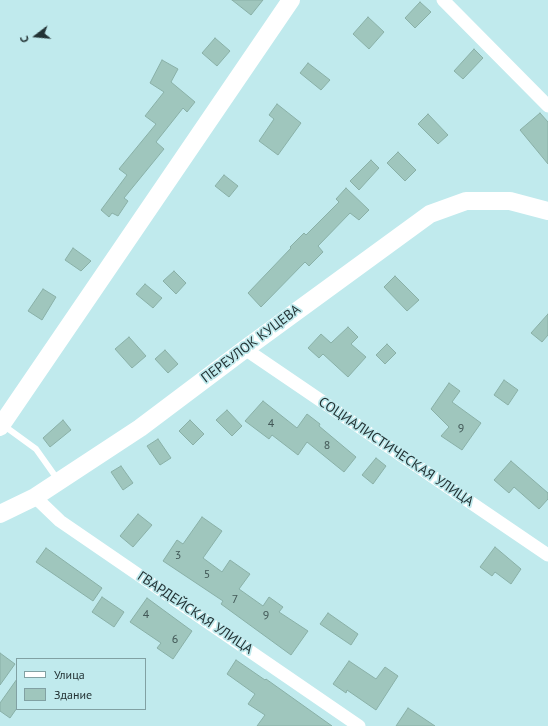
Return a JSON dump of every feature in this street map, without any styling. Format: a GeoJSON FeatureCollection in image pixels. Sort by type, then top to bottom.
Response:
{"type":"FeatureCollection","features":[{"type":"Feature","properties":{"kind":"street"},"geometry":{"type":"LineString","coordinates":[[1,425],[291,0]]}},
{"type":"Feature","properties":{"kind":"street"},"geometry":{"type":"LineString","coordinates":[[443,0],[548,106]]}},
{"type":"Feature","properties":{"kind":"street","name":"ПЕРЕУЛОК КУЦЕВА"},"geometry":{"type":"LineString","coordinates":[[0,514],[34,497],[140,428],[245,349],[430,214],[466,201],[510,201],[548,211]]}},
{"type":"Feature","properties":{"kind":"street","name":"СОЦИАЛИСТИЧЕСКАЯ УЛИЦА"},"geometry":{"type":"LineString","coordinates":[[245,349],[548,555]]}},
{"type":"Feature","properties":{"kind":"street","name":"ГВАРДЕЙСКАЯ УЛИЦА"},"geometry":{"type":"LineString","coordinates":[[34,497],[60,521],[359,726]]}},
{"type":"Feature","properties":{"kind":"lane"},"geometry":{"type":"LineString","coordinates":[[1,425],[36,449],[59,481]]}},
{"type":"Feature","properties":{"kind":"building"},"geometry":{"type":"Polygon","coordinates":[[[232,0],[263,0],[251,15],[232,0]]]}},
{"type":"Feature","properties":{"kind":"building"},"geometry":{"type":"Polygon","coordinates":[[[420,2],[431,12],[415,28],[405,18],[420,2]]]}},
{"type":"Feature","properties":{"kind":"building"},"geometry":{"type":"Polygon","coordinates":[[[368,17],[384,32],[369,49],[353,34],[368,17]]]}},
{"type":"Feature","properties":{"kind":"building"},"geometry":{"type":"Polygon","coordinates":[[[215,38],[230,51],[217,66],[202,53],[215,38]]]}},
{"type":"Feature","properties":{"kind":"building"},"geometry":{"type":"Polygon","coordinates":[[[474,49],[483,58],[463,79],[454,71],[474,49]]]}},
{"type":"Feature","properties":{"kind":"building"},"geometry":{"type":"Polygon","coordinates":[[[162,60],[178,69],[171,82],[195,102],[187,112],[183,108],[156,142],[164,149],[124,198],[128,201],[118,216],[112,213],[109,217],[101,210],[127,175],[119,169],[156,124],[145,116],[164,92],[150,83],[162,60]]]}},
{"type":"Feature","properties":{"kind":"building"},"geometry":{"type":"Polygon","coordinates":[[[308,63],[330,80],[321,90],[300,73],[308,63]]]}},
{"type":"Feature","properties":{"kind":"building"},"geometry":{"type":"Polygon","coordinates":[[[277,104],[301,123],[278,155],[259,141],[274,119],[269,115],[277,104]]]}},
{"type":"Feature","properties":{"kind":"building"},"geometry":{"type":"Polygon","coordinates":[[[540,113],[548,122],[548,164],[520,130],[540,113]]]}},
{"type":"Feature","properties":{"kind":"building"},"geometry":{"type":"Polygon","coordinates":[[[428,114],[448,135],[438,144],[418,124],[428,114]]]}},
{"type":"Feature","properties":{"kind":"building"},"geometry":{"type":"Polygon","coordinates":[[[398,152],[416,170],[405,181],[387,163],[398,152]]]}},
{"type":"Feature","properties":{"kind":"building"},"geometry":{"type":"Polygon","coordinates":[[[371,160],[379,168],[359,190],[350,181],[371,160]]]}},
{"type":"Feature","properties":{"kind":"building"},"geometry":{"type":"Polygon","coordinates":[[[224,175],[238,186],[229,197],[215,186],[224,175]]]}},
{"type":"Feature","properties":{"kind":"building"},"geometry":{"type":"Polygon","coordinates":[[[346,188],[369,210],[359,220],[350,213],[318,246],[323,252],[309,266],[305,262],[261,307],[248,293],[304,233],[306,235],[339,202],[336,199],[346,188]]]}},
{"type":"Feature","properties":{"kind":"building"},"geometry":{"type":"Polygon","coordinates":[[[73,248],[91,261],[81,271],[65,260],[73,248]]]}},
{"type":"Feature","properties":{"kind":"building"},"geometry":{"type":"Polygon","coordinates":[[[174,271],[186,283],[176,294],[163,281],[174,271]]]}},
{"type":"Feature","properties":{"kind":"building"},"geometry":{"type":"Polygon","coordinates":[[[395,276],[419,300],[407,311],[384,287],[395,276]]]}},
{"type":"Feature","properties":{"kind":"building"},"geometry":{"type":"Polygon","coordinates":[[[145,284],[162,298],[153,308],[136,294],[145,284]]]}},
{"type":"Feature","properties":{"kind":"building"},"geometry":{"type":"Polygon","coordinates":[[[43,289],[56,297],[42,320],[28,311],[43,289]]]}},
{"type":"Feature","properties":{"kind":"building"},"geometry":{"type":"Polygon","coordinates":[[[548,314],[548,335],[542,342],[531,333],[548,314]]]}},
{"type":"Feature","properties":{"kind":"building"},"geometry":{"type":"Polygon","coordinates":[[[348,327],[358,337],[351,344],[366,357],[348,377],[323,354],[319,358],[308,348],[321,334],[331,343],[348,327]]]}},
{"type":"Feature","properties":{"kind":"building"},"geometry":{"type":"Polygon","coordinates":[[[129,337],[146,356],[132,368],[115,349],[129,337]]]}},
{"type":"Feature","properties":{"kind":"building"},"geometry":{"type":"Polygon","coordinates":[[[387,344],[396,353],[385,364],[376,355],[387,344]]]}},
{"type":"Feature","properties":{"kind":"building"},"geometry":{"type":"Polygon","coordinates":[[[165,350],[178,364],[168,373],[155,359],[165,350]]]}},
{"type":"Feature","properties":{"kind":"building"},"geometry":{"type":"Polygon","coordinates":[[[504,380],[518,390],[508,405],[494,395],[504,380]]]}},
{"type":"Feature","properties":{"kind":"building"},"geometry":{"type":"Polygon","coordinates":[[[449,383],[460,391],[452,402],[481,423],[462,450],[441,436],[449,427],[431,409],[449,383]]]}},
{"type":"Feature","properties":{"kind":"building"},"geometry":{"type":"Polygon","coordinates":[[[263,401],[297,428],[307,414],[356,457],[344,472],[307,442],[298,455],[272,435],[269,439],[245,421],[263,401]]]}},
{"type":"Feature","properties":{"kind":"building"},"geometry":{"type":"Polygon","coordinates":[[[227,410],[242,426],[232,436],[216,420],[227,410]]]}},
{"type":"Feature","properties":{"kind":"building"},"geometry":{"type":"Polygon","coordinates":[[[63,420],[71,430],[50,447],[43,438],[63,420]]]}},
{"type":"Feature","properties":{"kind":"building"},"geometry":{"type":"Polygon","coordinates":[[[190,420],[204,434],[193,445],[179,431],[190,420]]]}},
{"type":"Feature","properties":{"kind":"building"},"geometry":{"type":"Polygon","coordinates":[[[158,439],[171,458],[160,465],[147,446],[158,439]]]}},
{"type":"Feature","properties":{"kind":"building"},"geometry":{"type":"Polygon","coordinates":[[[376,458],[386,466],[373,484],[362,475],[376,458]]]}},
{"type":"Feature","properties":{"kind":"building"},"geometry":{"type":"Polygon","coordinates":[[[511,461],[548,493],[548,499],[539,509],[514,487],[509,493],[494,480],[511,461]]]}},
{"type":"Feature","properties":{"kind":"building"},"geometry":{"type":"Polygon","coordinates":[[[121,466],[133,483],[123,490],[111,472],[121,466]]]}},
{"type":"Feature","properties":{"kind":"building"},"geometry":{"type":"Polygon","coordinates":[[[138,514],[152,525],[133,547],[120,536],[138,514]]]}},
{"type":"Feature","properties":{"kind":"building"},"geometry":{"type":"Polygon","coordinates":[[[202,517],[222,531],[203,558],[222,572],[230,560],[250,574],[239,589],[263,606],[269,597],[283,607],[279,612],[308,631],[291,655],[221,604],[223,601],[163,561],[177,540],[183,544],[202,517]]]}},
{"type":"Feature","properties":{"kind":"building"},"geometry":{"type":"Polygon","coordinates":[[[495,547],[521,569],[511,584],[495,572],[492,576],[480,567],[495,547]]]}},
{"type":"Feature","properties":{"kind":"building"},"geometry":{"type":"Polygon","coordinates":[[[46,548],[102,588],[93,601],[36,562],[46,548]]]}},
{"type":"Feature","properties":{"kind":"building"},"geometry":{"type":"Polygon","coordinates":[[[102,597],[124,612],[114,627],[92,612],[102,597]]]}},
{"type":"Feature","properties":{"kind":"building"},"geometry":{"type":"Polygon","coordinates":[[[147,598],[192,631],[173,659],[157,648],[161,643],[130,622],[147,598]]]}},
{"type":"Feature","properties":{"kind":"building"},"geometry":{"type":"Polygon","coordinates":[[[328,613],[358,634],[351,645],[320,624],[328,613]]]}},
{"type":"Feature","properties":{"kind":"building"},"geometry":{"type":"Polygon","coordinates":[[[0,653],[15,664],[0,685],[0,653]]]}},
{"type":"Feature","properties":{"kind":"building"},"geometry":{"type":"Polygon","coordinates":[[[236,660],[265,680],[266,679],[332,726],[257,726],[265,715],[248,704],[255,694],[227,674],[236,660]]]}},
{"type":"Feature","properties":{"kind":"building"},"geometry":{"type":"Polygon","coordinates":[[[349,661],[376,679],[385,667],[398,676],[376,710],[347,690],[346,693],[333,684],[349,661]]]}},
{"type":"Feature","properties":{"kind":"building"},"geometry":{"type":"Polygon","coordinates":[[[16,680],[16,709],[10,718],[0,711],[0,703],[16,680]]]}},
{"type":"Feature","properties":{"kind":"building"},"geometry":{"type":"Polygon","coordinates":[[[408,708],[435,726],[396,726],[408,708]]]}}]}
